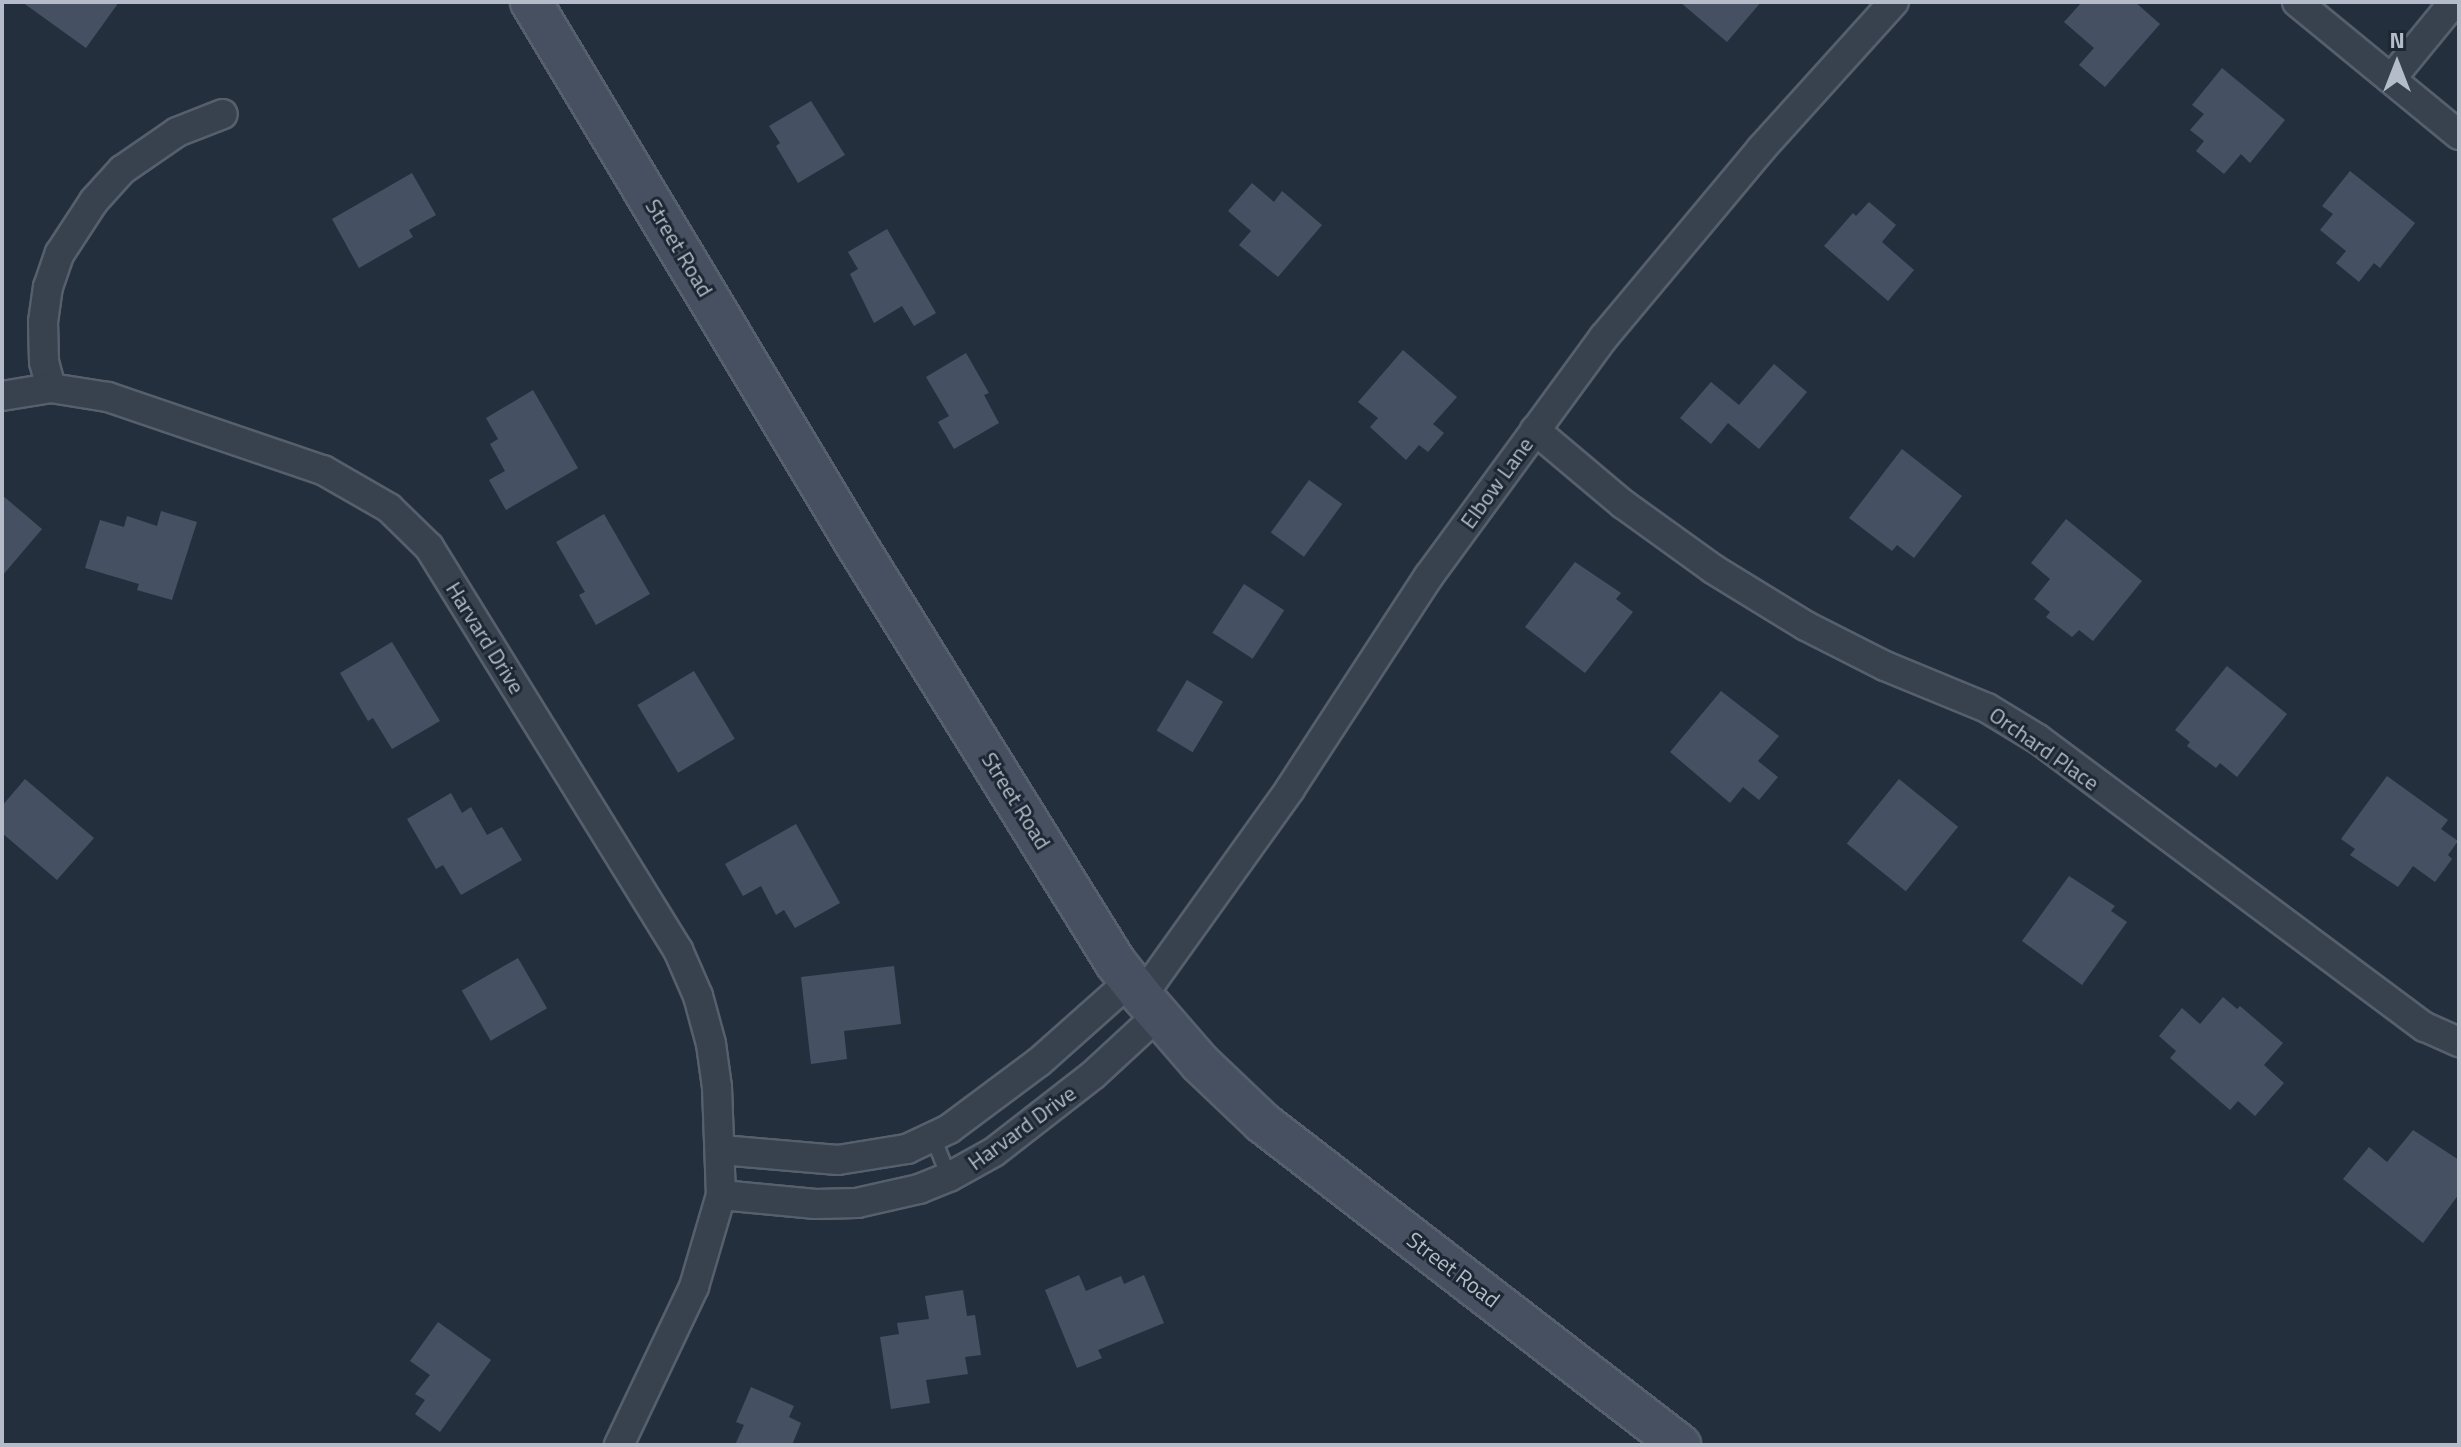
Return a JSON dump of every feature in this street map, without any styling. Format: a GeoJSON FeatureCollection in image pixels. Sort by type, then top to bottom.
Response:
{"type":"FeatureCollection","features":[{"type":"Feature","properties":{"kind":"main road","name":"Street Road"},"geometry":{"type":"LineString","coordinates":[[531,2],[856,544],[1143,997],[1200,1063],[1263,1123],[1680,1445]]}},
{"type":"Feature","properties":{"kind":"street","name":"Elbow Lane"},"geometry":{"type":"LineString","coordinates":[[1143,997],[1290,789],[1429,576],[1614,325],[1761,149],[1894,2]]}},
{"type":"Feature","properties":{"kind":"street"},"geometry":{"type":"LineString","coordinates":[[2297,2],[2459,135]]}},
{"type":"Feature","properties":{"kind":"street"},"geometry":{"type":"LineString","coordinates":[[2391,79],[2454,2]]}},
{"type":"Feature","properties":{"kind":"street"},"geometry":{"type":"LineString","coordinates":[[51,388],[44,362],[43,322],[48,287],[60,253],[94,201],[122,170],[177,132],[223,114]]}},
{"type":"Feature","properties":{"kind":"street","name":"Harvard Drive"},"geometry":{"type":"LineString","coordinates":[[2,396],[51,388],[108,397],[323,470],[389,508],[429,547],[678,950],[698,996],[711,1044],[721,1150],[721,1195],[694,1287],[619,1445]]}},
{"type":"Feature","properties":{"kind":"street","name":"Orchard Place"},"geometry":{"type":"LineString","coordinates":[[1535,430],[1623,504],[1713,569],[1806,626],[1885,666],[1987,708],[2038,739],[2425,1027],[2459,1042]]}},
{"type":"Feature","properties":{"kind":"street","name":"Harvard Drive"},"geometry":{"type":"LineString","coordinates":[[721,1150],[838,1160],[907,1149],[949,1129],[1039,1062],[1143,997]]}},
{"type":"Feature","properties":{"kind":"street","name":"Harvard Drive"},"geometry":{"type":"LineString","coordinates":[[721,1195],[816,1204],[857,1203],[919,1189],[949,1177],[994,1152],[1093,1075],[1143,997]]}},
{"type":"Feature","properties":{"kind":"lane"},"geometry":{"type":"LineString","coordinates":[[933,1137],[949,1177]]}},
{"type":"Feature","properties":{"kind":"building"},"geometry":{"type":"Polygon","coordinates":[[[22,2],[119,2],[86,48],[22,2]]]}},
{"type":"Feature","properties":{"kind":"building"},"geometry":{"type":"Polygon","coordinates":[[[1680,2],[1761,2],[1727,42],[1680,2]]]}},
{"type":"Feature","properties":{"kind":"building"},"geometry":{"type":"Polygon","coordinates":[[[2082,2],[2135,2],[2160,24],[2105,87],[2079,65],[2094,48],[2064,22],[2082,2]]]}},
{"type":"Feature","properties":{"kind":"building"},"geometry":{"type":"Polygon","coordinates":[[[2222,68],[2285,120],[2250,163],[2241,154],[2224,174],[2196,151],[2204,141],[2190,130],[2204,114],[2192,105],[2222,68]]]}},
{"type":"Feature","properties":{"kind":"building"},"geometry":{"type":"Polygon","coordinates":[[[811,101],[845,155],[798,183],[776,146],[780,143],[769,126],[811,101]]]}},
{"type":"Feature","properties":{"kind":"building"},"geometry":{"type":"Polygon","coordinates":[[[2350,171],[2415,223],[2380,268],[2374,263],[2359,282],[2336,263],[2346,251],[2320,230],[2333,214],[2322,206],[2350,171]]]}},
{"type":"Feature","properties":{"kind":"building"},"geometry":{"type":"Polygon","coordinates":[[[412,173],[436,215],[409,230],[413,237],[359,268],[332,219],[412,173]]]}},
{"type":"Feature","properties":{"kind":"building"},"geometry":{"type":"Polygon","coordinates":[[[1252,183],[1274,202],[1282,191],[1322,225],[1278,277],[1239,245],[1251,231],[1228,211],[1252,183]]]}},
{"type":"Feature","properties":{"kind":"building"},"geometry":{"type":"Polygon","coordinates":[[[1869,202],[1896,225],[1882,242],[1914,270],[1888,301],[1824,246],[1853,213],[1856,216],[1869,202]]]}},
{"type":"Feature","properties":{"kind":"building"},"geometry":{"type":"Polygon","coordinates":[[[887,229],[936,313],[914,326],[902,306],[874,323],[850,274],[858,269],[848,252],[887,229]]]}},
{"type":"Feature","properties":{"kind":"building"},"geometry":{"type":"Polygon","coordinates":[[[1403,350],[1457,397],[1433,424],[1444,433],[1428,452],[1419,445],[1406,460],[1370,427],[1378,418],[1358,402],[1403,350]]]}},
{"type":"Feature","properties":{"kind":"building"},"geometry":{"type":"Polygon","coordinates":[[[966,353],[989,393],[984,395],[999,423],[954,449],[938,422],[949,416],[926,377],[966,353]]]}},
{"type":"Feature","properties":{"kind":"building"},"geometry":{"type":"Polygon","coordinates":[[[1774,364],[1807,392],[1759,449],[1728,423],[1711,444],[1680,418],[1711,382],[1739,405],[1774,364]]]}},
{"type":"Feature","properties":{"kind":"building"},"geometry":{"type":"Polygon","coordinates":[[[533,390],[578,468],[506,510],[489,480],[505,471],[490,444],[498,439],[486,418],[533,390]]]}},
{"type":"Feature","properties":{"kind":"building"},"geometry":{"type":"Polygon","coordinates":[[[1902,449],[1962,496],[1914,558],[1897,545],[1892,551],[1849,518],[1902,449]]]}},
{"type":"Feature","properties":{"kind":"building"},"geometry":{"type":"Polygon","coordinates":[[[1309,480],[1342,504],[1304,557],[1271,533],[1309,480]]]}},
{"type":"Feature","properties":{"kind":"building"},"geometry":{"type":"Polygon","coordinates":[[[2,495],[42,529],[2,576],[2,495]]]}},
{"type":"Feature","properties":{"kind":"building"},"geometry":{"type":"Polygon","coordinates":[[[161,511],[197,522],[172,600],[137,590],[139,584],[85,568],[100,520],[124,527],[127,516],[157,526],[161,511]]]}},
{"type":"Feature","properties":{"kind":"building"},"geometry":{"type":"Polygon","coordinates":[[[604,514],[650,594],[596,625],[579,595],[585,592],[556,542],[604,514]]]}},
{"type":"Feature","properties":{"kind":"building"},"geometry":{"type":"Polygon","coordinates":[[[2066,519],[2142,581],[2093,641],[2079,630],[2072,637],[2046,617],[2050,612],[2034,599],[2050,579],[2031,563],[2066,519]]]}},
{"type":"Feature","properties":{"kind":"building"},"geometry":{"type":"Polygon","coordinates":[[[1575,562],[1621,593],[1616,599],[1633,612],[1585,673],[1525,627],[1575,562]]]}},
{"type":"Feature","properties":{"kind":"building"},"geometry":{"type":"Polygon","coordinates":[[[1244,584],[1284,610],[1253,659],[1212,633],[1244,584]]]}},
{"type":"Feature","properties":{"kind":"building"},"geometry":{"type":"Polygon","coordinates":[[[392,642],[440,721],[392,749],[373,718],[368,721],[340,673],[392,642]]]}},
{"type":"Feature","properties":{"kind":"building"},"geometry":{"type":"Polygon","coordinates":[[[2227,666],[2287,714],[2237,777],[2220,763],[2216,768],[2187,746],[2190,742],[2175,730],[2227,666]]]}},
{"type":"Feature","properties":{"kind":"building"},"geometry":{"type":"Polygon","coordinates":[[[694,671],[735,739],[678,773],[637,705],[694,671]]]}},
{"type":"Feature","properties":{"kind":"building"},"geometry":{"type":"Polygon","coordinates":[[[1187,680],[1223,702],[1193,752],[1157,731],[1187,680]]]}},
{"type":"Feature","properties":{"kind":"building"},"geometry":{"type":"Polygon","coordinates":[[[1721,691],[1779,736],[1758,761],[1778,777],[1759,800],[1743,787],[1730,803],[1670,752],[1721,691]]]}},
{"type":"Feature","properties":{"kind":"building"},"geometry":{"type":"Polygon","coordinates":[[[2387,776],[2448,820],[2441,829],[2458,841],[2448,855],[2452,859],[2435,882],[2413,866],[2398,887],[2350,855],[2355,849],[2341,839],[2387,776]]]}},
{"type":"Feature","properties":{"kind":"building"},"geometry":{"type":"Polygon","coordinates":[[[25,779],[94,838],[57,880],[2,833],[2,806],[25,779]]]}},
{"type":"Feature","properties":{"kind":"building"},"geometry":{"type":"Polygon","coordinates":[[[1899,779],[1958,827],[1906,891],[1847,844],[1899,779]]]}},
{"type":"Feature","properties":{"kind":"building"},"geometry":{"type":"Polygon","coordinates":[[[451,793],[462,813],[471,807],[487,835],[502,827],[522,860],[461,895],[443,865],[436,869],[407,819],[451,793]]]}},
{"type":"Feature","properties":{"kind":"building"},"geometry":{"type":"Polygon","coordinates":[[[796,824],[840,903],[795,928],[784,910],[776,915],[761,886],[743,896],[725,864],[796,824]]]}},
{"type":"Feature","properties":{"kind":"building"},"geometry":{"type":"Polygon","coordinates":[[[2069,876],[2115,906],[2111,911],[2127,922],[2082,985],[2022,941],[2069,876]]]}},
{"type":"Feature","properties":{"kind":"building"},"geometry":{"type":"Polygon","coordinates":[[[518,958],[547,1008],[491,1041],[462,990],[518,958]]]}},
{"type":"Feature","properties":{"kind":"building"},"geometry":{"type":"Polygon","coordinates":[[[894,966],[901,1024],[844,1031],[847,1059],[811,1064],[801,977],[894,966]]]}},
{"type":"Feature","properties":{"kind":"building"},"geometry":{"type":"Polygon","coordinates":[[[2223,997],[2237,1009],[2240,1006],[2283,1043],[2264,1065],[2284,1083],[2255,1116],[2238,1101],[2230,1110],[2170,1058],[2176,1051],[2159,1036],[2182,1008],[2200,1024],[2223,997]]]}},
{"type":"Feature","properties":{"kind":"building"},"geometry":{"type":"Polygon","coordinates":[[[2413,1130],[2459,1160],[2459,1194],[2423,1243],[2343,1179],[2369,1147],[2387,1162],[2413,1130]]]}},
{"type":"Feature","properties":{"kind":"building"},"geometry":{"type":"Polygon","coordinates":[[[1079,1275],[1086,1291],[1121,1276],[1124,1284],[1144,1275],[1164,1323],[1098,1350],[1102,1358],[1077,1368],[1045,1290],[1079,1275]]]}},
{"type":"Feature","properties":{"kind":"building"},"geometry":{"type":"Polygon","coordinates":[[[963,1290],[967,1316],[975,1315],[981,1355],[965,1357],[968,1374],[926,1380],[930,1403],[891,1409],[880,1337],[899,1334],[897,1323],[929,1319],[925,1296],[963,1290]]]}},
{"type":"Feature","properties":{"kind":"building"},"geometry":{"type":"Polygon","coordinates":[[[438,1322],[491,1360],[440,1432],[415,1414],[425,1400],[415,1394],[430,1375],[410,1361],[438,1322]]]}},
{"type":"Feature","properties":{"kind":"building"},"geometry":{"type":"Polygon","coordinates":[[[751,1387],[794,1406],[789,1417],[801,1423],[792,1445],[735,1445],[744,1425],[736,1422],[751,1387]]]}}]}
